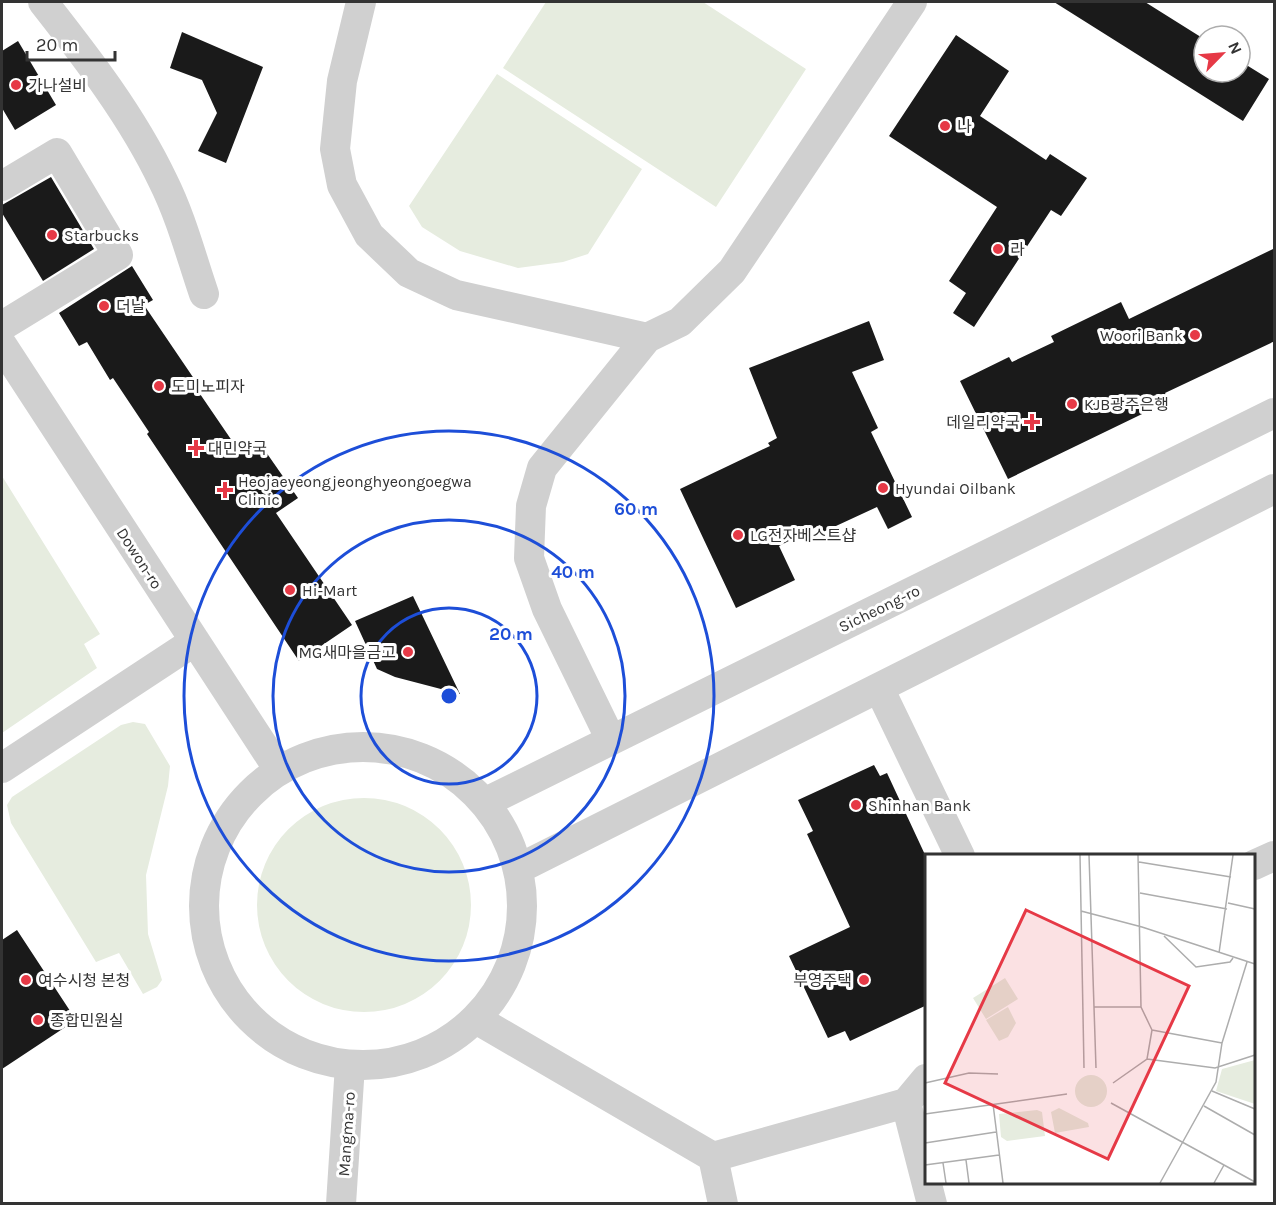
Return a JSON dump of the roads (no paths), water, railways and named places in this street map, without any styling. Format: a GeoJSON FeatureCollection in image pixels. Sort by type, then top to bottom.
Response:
{"type":"FeatureCollection","features":[{"type":"Feature","properties":{"kind":"street"},"geometry":{"type":"LineString","coordinates":[[43,2],[85,56],[130,121],[163,181],[204,294]]}},
{"type":"Feature","properties":{"kind":"street"},"geometry":{"type":"LineString","coordinates":[[361,2],[342,81],[335,149],[342,185],[369,235],[409,273],[456,295],[647,338]]}},
{"type":"Feature","properties":{"kind":"street"},"geometry":{"type":"LineString","coordinates":[[611,740],[540,592],[529,558],[528,524],[534,492],[542,468],[647,338],[681,322],[732,271],[912,2]]}},
{"type":"Feature","properties":{"kind":"street"},"geometry":{"type":"LineString","coordinates":[[2,186],[57,153],[118,255],[3,345]]}},
{"type":"Feature","properties":{"kind":"street","name":"Dowon-ro"},"geometry":{"type":"LineString","coordinates":[[3,345],[279,770]]}},
{"type":"Feature","properties":{"kind":"street","name":"Sicheong-ro"},"geometry":{"type":"LineString","coordinates":[[484,803],[1275,413]]}},
{"type":"Feature","properties":{"kind":"street"},"geometry":{"type":"LineString","coordinates":[[518,869],[1275,489]]}},
{"type":"Feature","properties":{"kind":"street"},"geometry":{"type":"LineString","coordinates":[[2,768],[195,641]]}},
{"type":"Feature","properties":{"kind":"street"},"geometry":{"type":"LineString","coordinates":[[879,688],[960,854]]}},
{"type":"Feature","properties":{"kind":"street"},"geometry":{"type":"LineString","coordinates":[[350,747],[387,748],[424,759],[456,777],[484,803],[505,834],[518,869],[522,910],[516,950],[500,987],[476,1019],[445,1044],[415,1057],[383,1065],[350,1065],[298,1052],[255,1023],[222,981],[208,944],[204,904],[209,864],[220,837],[248,795],[279,770],[313,754],[350,747]]}},
{"type":"Feature","properties":{"kind":"street"},"geometry":{"type":"LineString","coordinates":[[1255,865],[1275,856]]}},
{"type":"Feature","properties":{"kind":"street"},"geometry":{"type":"LineString","coordinates":[[476,1019],[713,1156],[906,1103],[925,1081]]}},
{"type":"Feature","properties":{"kind":"street","name":"Mangma-ro"},"geometry":{"type":"LineString","coordinates":[[341,1203],[350,1065]]}},
{"type":"Feature","properties":{"kind":"street"},"geometry":{"type":"LineString","coordinates":[[906,1103],[925,1176]]}},
{"type":"Feature","properties":{"kind":"street"},"geometry":{"type":"LineString","coordinates":[[713,1156],[723,1203]]}},
{"type":"Feature","properties":{"kind":"street"},"geometry":{"type":"LineString","coordinates":[[927,1184],[932,1203]]}},
{"type":"Feature","properties":{"kind":"place","name":"가나설비"},"geometry":{"type":"Point","coordinates":[16,85]}},
{"type":"Feature","properties":{"kind":"place","name":"나"},"geometry":{"type":"Point","coordinates":[945,126]}},
{"type":"Feature","properties":{"kind":"place","name":"Starbucks"},"geometry":{"type":"Point","coordinates":[52,235]}},
{"type":"Feature","properties":{"kind":"place","name":"라"},"geometry":{"type":"Point","coordinates":[998,249]}},
{"type":"Feature","properties":{"kind":"place","name":"더날"},"geometry":{"type":"Point","coordinates":[104,306]}},
{"type":"Feature","properties":{"kind":"place","name":"Woori Bank"},"geometry":{"type":"Point","coordinates":[1195,335]}},
{"type":"Feature","properties":{"kind":"place","name":"도미노피자"},"geometry":{"type":"Point","coordinates":[159,386]}},
{"type":"Feature","properties":{"kind":"place","name":"KJB광주은행"},"geometry":{"type":"Point","coordinates":[1072,404]}},
{"type":"Feature","properties":{"kind":"place","name":"데일리약국"},"geometry":{"type":"Point","coordinates":[1032,422]}},
{"type":"Feature","properties":{"kind":"place","name":"대민약국"},"geometry":{"type":"Point","coordinates":[196,448]}},
{"type":"Feature","properties":{"kind":"place","name":"Hyundai Oilbank"},"geometry":{"type":"Point","coordinates":[883,488]}},
{"type":"Feature","properties":{"kind":"place","name":"Heojaeyeongjeonghyeongoegwa Clinic"},"geometry":{"type":"Point","coordinates":[225,490]}},
{"type":"Feature","properties":{"kind":"place","name":"LG전자베스트샵"},"geometry":{"type":"Point","coordinates":[738,535]}},
{"type":"Feature","properties":{"kind":"place","name":"Hi-Mart"},"geometry":{"type":"Point","coordinates":[290,590]}},
{"type":"Feature","properties":{"kind":"place","name":"MG새마을금고"},"geometry":{"type":"Point","coordinates":[408,652]}},
{"type":"Feature","properties":{"kind":"place","name":"Shinhan Bank"},"geometry":{"type":"Point","coordinates":[856,805]}},
{"type":"Feature","properties":{"kind":"place","name":"여수시청 본청"},"geometry":{"type":"Point","coordinates":[26,980]}},
{"type":"Feature","properties":{"kind":"place","name":"부영주택"},"geometry":{"type":"Point","coordinates":[864,980]}},
{"type":"Feature","properties":{"kind":"place","name":"종합민원실"},"geometry":{"type":"Point","coordinates":[38,1020]}}]}
